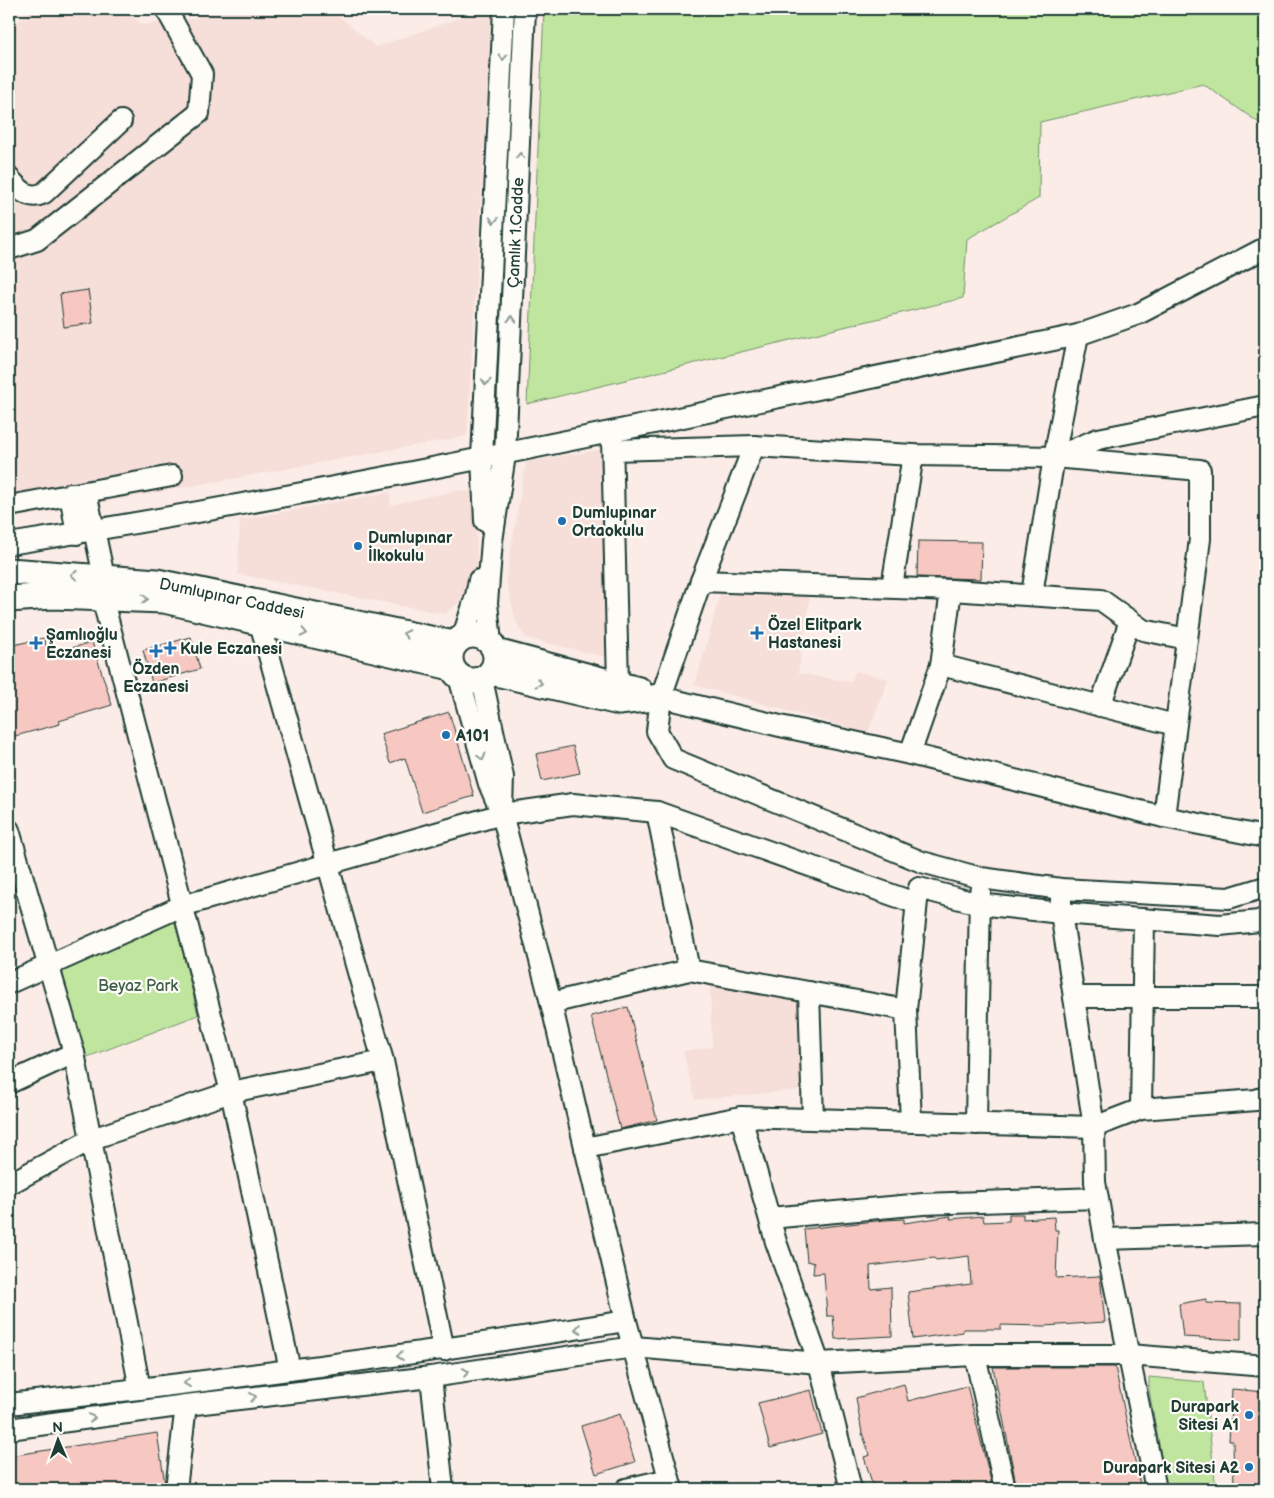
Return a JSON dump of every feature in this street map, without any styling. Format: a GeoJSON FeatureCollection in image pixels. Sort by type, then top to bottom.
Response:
{"type":"FeatureCollection","features":[{"type":"Feature","properties":{"kind":"main road","name":"Dumlupınar Caddesi"},"geometry":{"type":"LineString","coordinates":[[9,571],[103,587],[260,623],[474,659]]}},
{"type":"Feature","properties":{"kind":"main road","name":"Dumlupınar Caddesi"},"geometry":{"type":"LineString","coordinates":[[9,599],[157,582],[474,659]]}},
{"type":"Feature","properties":{"kind":"main road"},"geometry":{"type":"LineString","coordinates":[[474,659],[618,684],[661,697]]}},
{"type":"Feature","properties":{"kind":"main road"},"geometry":{"type":"LineString","coordinates":[[474,659],[619,702],[661,697]]}},
{"type":"Feature","properties":{"kind":"street"},"geometry":{"type":"LineString","coordinates":[[9,249],[37,240],[199,113],[202,74],[166,9]]}},
{"type":"Feature","properties":{"kind":"street"},"geometry":{"type":"LineString","coordinates":[[474,659],[476,596],[486,529],[482,458],[504,16],[525,17]]}},
{"type":"Feature","properties":{"kind":"street","name":"Çamlık 1.Cadde"},"geometry":{"type":"LineString","coordinates":[[525,17],[505,455],[492,541],[487,603],[474,659],[489,784],[502,814],[551,1003],[626,1321],[671,1484]]}},
{"type":"Feature","properties":{"kind":"street"},"geometry":{"type":"LineString","coordinates":[[9,178],[28,195],[36,196],[44,193],[121,121]]}},
{"type":"Feature","properties":{"kind":"street"},"geometry":{"type":"LineString","coordinates":[[9,544],[85,532],[482,458],[613,440],[1078,335],[1138,314],[1265,248]]}},
{"type":"Feature","properties":{"kind":"street"},"geometry":{"type":"LineString","coordinates":[[1032,594],[1054,457],[1078,335]]}},
{"type":"Feature","properties":{"kind":"street"},"geometry":{"type":"LineString","coordinates":[[1054,457],[1098,439],[1265,406]]}},
{"type":"Feature","properties":{"kind":"street"},"geometry":{"type":"LineString","coordinates":[[613,440],[754,446],[913,456],[1054,457],[1200,470],[1200,539],[1164,817]]}},
{"type":"Feature","properties":{"kind":"street"},"geometry":{"type":"LineString","coordinates":[[613,440],[618,684]]}},
{"type":"Feature","properties":{"kind":"street"},"geometry":{"type":"LineString","coordinates":[[754,446],[701,581],[661,697],[657,731],[673,759],[922,862],[981,878],[1061,889],[1229,898],[1265,887]]}},
{"type":"Feature","properties":{"kind":"street"},"geometry":{"type":"LineString","coordinates":[[892,588],[913,456]]}},
{"type":"Feature","properties":{"kind":"street"},"geometry":{"type":"LineString","coordinates":[[9,506],[172,476]]}},
{"type":"Feature","properties":{"kind":"street"},"geometry":{"type":"LineString","coordinates":[[78,493],[85,532],[103,587],[182,906],[231,1092],[290,1370]]}},
{"type":"Feature","properties":{"kind":"street"},"geometry":{"type":"LineString","coordinates":[[701,581],[951,590],[1101,600],[1142,630],[1187,639]]}},
{"type":"Feature","properties":{"kind":"street"},"geometry":{"type":"LineString","coordinates":[[910,754],[941,665],[951,590]]}},
{"type":"Feature","properties":{"kind":"street"},"geometry":{"type":"LineString","coordinates":[[1100,706],[1130,621]]}},
{"type":"Feature","properties":{"kind":"street"},"geometry":{"type":"LineString","coordinates":[[260,623],[326,864],[383,1061],[444,1350]]}},
{"type":"Feature","properties":{"kind":"street"},"geometry":{"type":"LineString","coordinates":[[941,665],[1175,725]]}},
{"type":"Feature","properties":{"kind":"street"},"geometry":{"type":"LineString","coordinates":[[661,697],[780,726],[910,754],[1164,817],[1265,837]]}},
{"type":"Feature","properties":{"kind":"street"},"geometry":{"type":"LineString","coordinates":[[9,983],[182,906],[502,814],[573,804],[657,812],[917,896],[1061,913],[1220,925],[1259,921],[1265,918]]}},
{"type":"Feature","properties":{"kind":"street"},"geometry":{"type":"LineString","coordinates":[[657,812],[690,970]]}},
{"type":"Feature","properties":{"kind":"street"},"geometry":{"type":"LineString","coordinates":[[9,830],[17,883],[49,964],[74,1053],[140,1390]]}},
{"type":"Feature","properties":{"kind":"street"},"geometry":{"type":"LineString","coordinates":[[911,1122],[906,1010],[922,862]]}},
{"type":"Feature","properties":{"kind":"street"},"geometry":{"type":"LineString","coordinates":[[976,1124],[981,878]]}},
{"type":"Feature","properties":{"kind":"street"},"geometry":{"type":"LineString","coordinates":[[1061,889],[1061,913],[1094,1126],[1098,1198],[1104,1239],[1156,1489]]}},
{"type":"Feature","properties":{"kind":"street"},"geometry":{"type":"LineString","coordinates":[[1141,1110],[1144,919]]}},
{"type":"Feature","properties":{"kind":"street"},"geometry":{"type":"LineString","coordinates":[[551,1003],[690,970],[906,1010]]}},
{"type":"Feature","properties":{"kind":"street"},"geometry":{"type":"LineString","coordinates":[[809,992],[813,1119]]}},
{"type":"Feature","properties":{"kind":"street"},"geometry":{"type":"LineString","coordinates":[[1074,997],[1265,998]]}},
{"type":"Feature","properties":{"kind":"street"},"geometry":{"type":"LineString","coordinates":[[9,1083],[74,1053]]}},
{"type":"Feature","properties":{"kind":"street"},"geometry":{"type":"LineString","coordinates":[[9,1184],[92,1140],[231,1092],[383,1061]]}},
{"type":"Feature","properties":{"kind":"street"},"geometry":{"type":"LineString","coordinates":[[585,1148],[741,1117],[1094,1126],[1141,1110],[1265,1097]]}},
{"type":"Feature","properties":{"kind":"street"},"geometry":{"type":"LineString","coordinates":[[741,1117],[770,1218],[819,1363],[851,1489]]}},
{"type":"Feature","properties":{"kind":"street"},"geometry":{"type":"LineString","coordinates":[[770,1218],[923,1204],[1098,1198]]}},
{"type":"Feature","properties":{"kind":"street"},"geometry":{"type":"LineString","coordinates":[[1104,1239],[1255,1236],[1265,1234]]}},
{"type":"Feature","properties":{"kind":"street"},"geometry":{"type":"LineString","coordinates":[[9,1404],[140,1390],[444,1350],[626,1321]]}},
{"type":"Feature","properties":{"kind":"street"},"geometry":{"type":"LineString","coordinates":[[9,1429],[186,1405],[431,1377],[634,1347],[819,1363],[975,1355],[1129,1355],[1265,1366]]}},
{"type":"Feature","properties":{"kind":"street"},"geometry":{"type":"LineString","coordinates":[[975,1355],[1005,1489]]}},
{"type":"Feature","properties":{"kind":"street"},"geometry":{"type":"LineString","coordinates":[[431,1377],[443,1489]]}},
{"type":"Feature","properties":{"kind":"street"},"geometry":{"type":"LineString","coordinates":[[176,1489],[186,1405]]}},
{"type":"Feature","properties":{"kind":"street"},"geometry":{"type":"LineString","coordinates":[[626,1489],[671,1484]]}},
{"type":"Feature","properties":{"kind":"shaded area"},"geometry":{"type":"Polygon","coordinates":[[[32,9],[123,9],[142,25],[200,18],[189,9],[330,9],[376,47],[486,9],[492,9],[467,436],[9,519],[9,31],[32,9]]]}},
{"type":"Feature","properties":{"kind":"shaded area","name":"Dumlupınar Ortaokulu"},"geometry":{"type":"Polygon","coordinates":[[[606,449],[614,659],[526,638],[516,622],[506,580],[526,462],[606,449]]]}},
{"type":"Feature","properties":{"kind":"shaded area","name":"Dumlupınar İlkokulu"},"geometry":{"type":"Polygon","coordinates":[[[458,490],[476,493],[477,571],[467,596],[445,614],[238,574],[240,520],[390,492],[391,505],[458,490]]]}},
{"type":"Feature","properties":{"kind":"shaded area","name":"Özel Elitpark Hastanesi"},"geometry":{"type":"Polygon","coordinates":[[[721,592],[810,596],[798,673],[851,682],[856,671],[888,679],[868,733],[695,685],[721,592]]]}},
{"type":"Feature","properties":{"kind":"shaded area"},"geometry":{"type":"Polygon","coordinates":[[[710,984],[801,1000],[809,1089],[695,1100],[683,1051],[712,1047],[710,984]]]}},
{"type":"Feature","properties":{"kind":"green space"},"geometry":{"type":"Polygon","coordinates":[[[544,9],[1265,9],[1265,127],[1203,84],[1040,122],[1039,198],[967,239],[963,298],[527,404],[544,9]]]}},
{"type":"Feature","properties":{"kind":"green space","name":"Beyaz Park"},"geometry":{"type":"Polygon","coordinates":[[[174,915],[198,1015],[82,1059],[61,965],[174,915]]]}},
{"type":"Feature","properties":{"kind":"green space"},"geometry":{"type":"Polygon","coordinates":[[[1149,1377],[1204,1382],[1216,1489],[1167,1489],[1149,1390],[1149,1377]]]}},
{"type":"Feature","properties":{"kind":"building"},"geometry":{"type":"Polygon","coordinates":[[[88,290],[93,323],[64,327],[60,294],[88,290]]]}},
{"type":"Feature","properties":{"kind":"building"},"geometry":{"type":"Polygon","coordinates":[[[918,541],[982,542],[981,579],[917,577],[918,541]]]}},
{"type":"Feature","properties":{"kind":"building"},"geometry":{"type":"Polygon","coordinates":[[[191,637],[200,669],[152,683],[143,650],[191,637]]]}},
{"type":"Feature","properties":{"kind":"building"},"geometry":{"type":"Polygon","coordinates":[[[44,638],[48,655],[92,642],[112,705],[59,721],[60,724],[11,737],[9,727],[9,646],[44,638]]]}},
{"type":"Feature","properties":{"kind":"building"},"geometry":{"type":"Polygon","coordinates":[[[449,712],[474,796],[422,812],[405,758],[390,763],[381,734],[449,712]]]}},
{"type":"Feature","properties":{"kind":"building"},"geometry":{"type":"Polygon","coordinates":[[[573,746],[580,773],[542,781],[536,754],[573,746]]]}},
{"type":"Feature","properties":{"kind":"building"},"geometry":{"type":"Polygon","coordinates":[[[628,1007],[657,1120],[620,1129],[591,1016],[628,1007]]]}},
{"type":"Feature","properties":{"kind":"building"},"geometry":{"type":"Polygon","coordinates":[[[1009,1214],[1023,1214],[1023,1219],[1054,1217],[1055,1230],[1058,1230],[1056,1278],[1100,1276],[1105,1322],[1044,1326],[1001,1325],[1001,1329],[963,1329],[963,1332],[913,1339],[908,1292],[971,1284],[969,1256],[936,1260],[934,1258],[870,1266],[871,1289],[891,1287],[892,1336],[835,1339],[833,1316],[827,1316],[824,1273],[813,1274],[814,1263],[807,1261],[804,1229],[885,1220],[904,1219],[904,1223],[951,1216],[950,1219],[983,1216],[984,1222],[1009,1221],[1009,1214]]]}},
{"type":"Feature","properties":{"kind":"building"},"geometry":{"type":"Polygon","coordinates":[[[1206,1299],[1206,1303],[1241,1304],[1241,1340],[1183,1337],[1179,1304],[1206,1299]]]}},
{"type":"Feature","properties":{"kind":"building"},"geometry":{"type":"Polygon","coordinates":[[[993,1367],[1115,1367],[1141,1489],[1017,1489],[993,1367]]]}},
{"type":"Feature","properties":{"kind":"building"},"geometry":{"type":"Polygon","coordinates":[[[904,1384],[908,1401],[967,1386],[993,1489],[874,1489],[864,1457],[870,1455],[862,1433],[856,1398],[904,1384]]]}},
{"type":"Feature","properties":{"kind":"building"},"geometry":{"type":"Polygon","coordinates":[[[1232,1389],[1265,1392],[1265,1489],[1234,1489],[1233,1441],[1229,1441],[1232,1389]]]}},
{"type":"Feature","properties":{"kind":"building"},"geometry":{"type":"Polygon","coordinates":[[[811,1390],[822,1434],[770,1448],[758,1403],[811,1390]]]}},
{"type":"Feature","properties":{"kind":"building"},"geometry":{"type":"Polygon","coordinates":[[[620,1414],[635,1462],[596,1474],[581,1426],[620,1414]]]}},
{"type":"Feature","properties":{"kind":"building"},"geometry":{"type":"Polygon","coordinates":[[[157,1433],[165,1484],[136,1489],[9,1489],[9,1456],[157,1433]]]}},
{"type":"Feature","properties":{"kind":"place","name":"Dumlupınar Ortaokulu"},"geometry":{"type":"Point","coordinates":[562,521]}},
{"type":"Feature","properties":{"kind":"place","name":"Dumlupınar İlkokulu"},"geometry":{"type":"Point","coordinates":[358,546]}},
{"type":"Feature","properties":{"kind":"place","name":"Özel Elitpark Hastanesi"},"geometry":{"type":"Point","coordinates":[757,633]}},
{"type":"Feature","properties":{"kind":"place","name":"Şamlıoğlu Eczanesi"},"geometry":{"type":"Point","coordinates":[36,643]}},
{"type":"Feature","properties":{"kind":"place","name":"Kule Eczanesi"},"geometry":{"type":"Point","coordinates":[170,648]}},
{"type":"Feature","properties":{"kind":"place","name":"Özden Eczanesi"},"geometry":{"type":"Point","coordinates":[156,651]}},
{"type":"Feature","properties":{"kind":"place","name":"A101"},"geometry":{"type":"Point","coordinates":[446,735]}},
{"type":"Feature","properties":{"kind":"place","name":"Durapark Sitesi A1"},"geometry":{"type":"Point","coordinates":[1249,1415]}},
{"type":"Feature","properties":{"kind":"place","name":"Durapark Sitesi A2"},"geometry":{"type":"Point","coordinates":[1249,1467]}}]}
